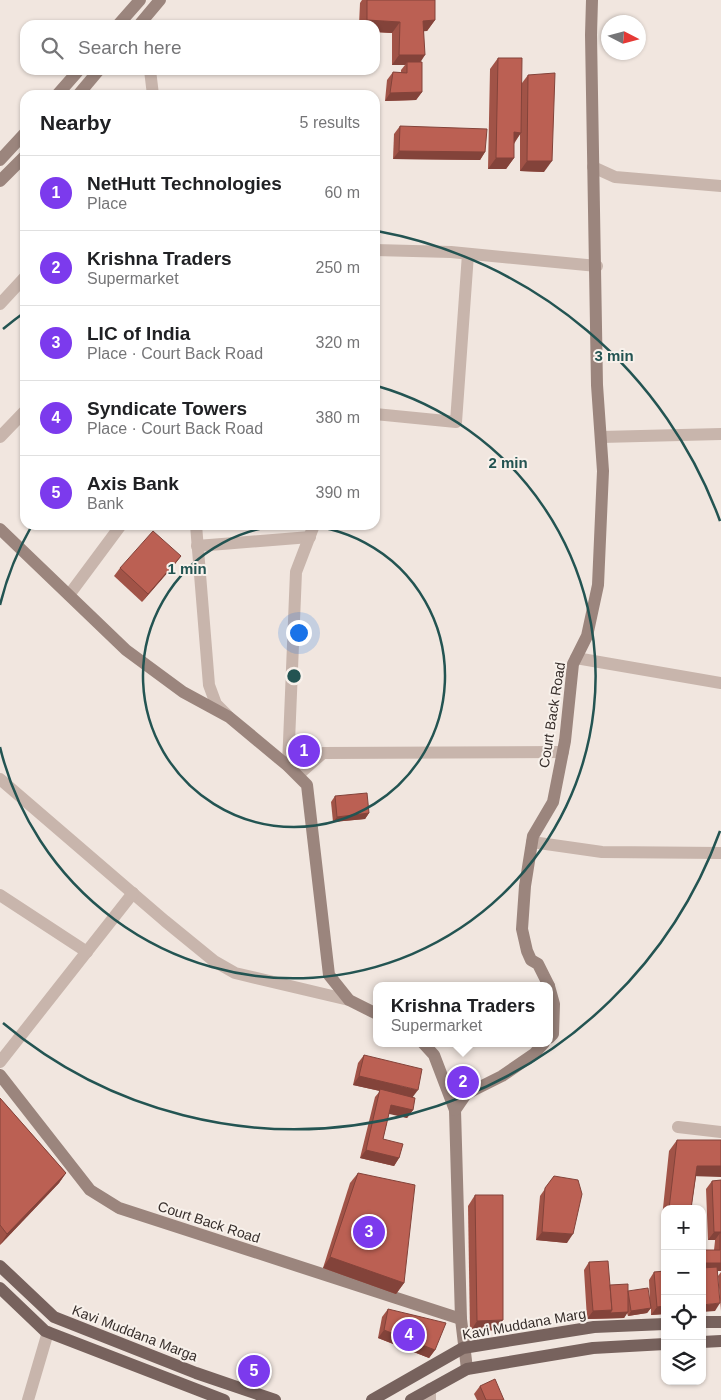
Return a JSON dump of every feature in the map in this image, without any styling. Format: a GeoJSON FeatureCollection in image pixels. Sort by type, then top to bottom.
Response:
{"type":"FeatureCollection","features":[{"type":"Feature","properties":{"kind":"main road","name":"Kavi Muddana Marga"},"geometry":{"type":"LineString","coordinates":[[0,1266],[54,1317],[196,1373],[275,1400]]}},
{"type":"Feature","properties":{"kind":"main road"},"geometry":{"type":"LineString","coordinates":[[0,1288],[48,1332],[197,1395],[224,1400]]}},
{"type":"Feature","properties":{"kind":"main road"},"geometry":{"type":"LineString","coordinates":[[706,1322],[721,1322]]}},
{"type":"Feature","properties":{"kind":"main road","name":"Kavi Muddana Marg"},"geometry":{"type":"LineString","coordinates":[[372,1400],[463,1348],[594,1327],[661,1324]]}},
{"type":"Feature","properties":{"kind":"main road"},"geometry":{"type":"LineString","coordinates":[[706,1342],[721,1341]]}},
{"type":"Feature","properties":{"kind":"main road"},"geometry":{"type":"LineString","coordinates":[[411,1400],[430,1395],[467,1369],[593,1348],[661,1344]]}},
{"type":"Feature","properties":{"kind":"street"},"geometry":{"type":"LineString","coordinates":[[145,20],[160,0]]}},
{"type":"Feature","properties":{"kind":"street","name":"Court Back Road"},"geometry":{"type":"LineString","coordinates":[[547,982],[538,964],[531,960],[527,952],[522,929],[532,842],[553,802],[563,752],[573,664],[587,636],[598,585],[603,471],[597,385],[592,0]]}},
{"type":"Feature","properties":{"kind":"street"},"geometry":{"type":"LineString","coordinates":[[137,3],[142,20]]}},
{"type":"Feature","properties":{"kind":"street"},"geometry":{"type":"LineString","coordinates":[[122,20],[137,3]]}},
{"type":"Feature","properties":{"kind":"street"},"geometry":{"type":"LineString","coordinates":[[61,90],[75,75]]}},
{"type":"Feature","properties":{"kind":"street"},"geometry":{"type":"LineString","coordinates":[[82,90],[95,75]]}},
{"type":"Feature","properties":{"kind":"street"},"geometry":{"type":"LineString","coordinates":[[151,75],[152,90]]}},
{"type":"Feature","properties":{"kind":"street"},"geometry":{"type":"LineString","coordinates":[[0,160],[20,138]]}},
{"type":"Feature","properties":{"kind":"street"},"geometry":{"type":"LineString","coordinates":[[0,181],[20,161]]}},
{"type":"Feature","properties":{"kind":"street"},"geometry":{"type":"LineString","coordinates":[[593,167],[615,177],[721,186]]}},
{"type":"Feature","properties":{"kind":"street"},"geometry":{"type":"LineString","coordinates":[[380,250],[468,254],[596,266]]}},
{"type":"Feature","properties":{"kind":"street"},"geometry":{"type":"LineString","coordinates":[[380,414],[456,422],[468,254]]}},
{"type":"Feature","properties":{"kind":"street"},"geometry":{"type":"LineString","coordinates":[[0,304],[20,282]]}},
{"type":"Feature","properties":{"kind":"street"},"geometry":{"type":"LineString","coordinates":[[0,437],[20,416]]}},
{"type":"Feature","properties":{"kind":"street"},"geometry":{"type":"LineString","coordinates":[[601,437],[721,434]]}},
{"type":"Feature","properties":{"kind":"street"},"geometry":{"type":"LineString","coordinates":[[0,528],[126,650],[183,692],[229,717]]}},
{"type":"Feature","properties":{"kind":"street"},"geometry":{"type":"LineString","coordinates":[[69,595],[116,530]]}},
{"type":"Feature","properties":{"kind":"street"},"geometry":{"type":"LineString","coordinates":[[196,530],[209,685],[216,704],[288,766],[307,785],[329,975],[349,1000]]}},
{"type":"Feature","properties":{"kind":"street"},"geometry":{"type":"LineString","coordinates":[[197,546],[312,531],[296,572],[288,766]]}},
{"type":"Feature","properties":{"kind":"street"},"geometry":{"type":"LineString","coordinates":[[576,658],[721,683]]}},
{"type":"Feature","properties":{"kind":"street"},"geometry":{"type":"LineString","coordinates":[[298,775],[323,753],[563,752]]}},
{"type":"Feature","properties":{"kind":"street"},"geometry":{"type":"LineString","coordinates":[[0,779],[214,961],[235,973],[349,1000],[373,1012]]}},
{"type":"Feature","properties":{"kind":"street"},"geometry":{"type":"LineString","coordinates":[[532,842],[602,852],[721,853]]}},
{"type":"Feature","properties":{"kind":"street"},"geometry":{"type":"LineString","coordinates":[[0,1062],[133,893]]}},
{"type":"Feature","properties":{"kind":"street"},"geometry":{"type":"LineString","coordinates":[[0,895],[86,952]]}},
{"type":"Feature","properties":{"kind":"street","name":"Court Back Road"},"geometry":{"type":"LineString","coordinates":[[553,1000],[553,1034]]}},
{"type":"Feature","properties":{"kind":"street"},"geometry":{"type":"LineString","coordinates":[[427,1047],[434,1055],[455,1110],[461,1319],[467,1369]]}},
{"type":"Feature","properties":{"kind":"street"},"geometry":{"type":"LineString","coordinates":[[455,1110],[466,1094],[502,1076],[534,1054],[540,1047]]}},
{"type":"Feature","properties":{"kind":"street","name":"Court Back Road"},"geometry":{"type":"LineString","coordinates":[[0,1075],[90,1190],[119,1208],[461,1319]]}},
{"type":"Feature","properties":{"kind":"street"},"geometry":{"type":"LineString","coordinates":[[678,1127],[721,1132]]}},
{"type":"Feature","properties":{"kind":"street"},"geometry":{"type":"LineString","coordinates":[[28,1400],[48,1332]]}},
{"type":"Feature","properties":{"kind":"building"},"geometry":{"type":"Polygon","coordinates":[[[367,0],[435,0],[435,20],[423,21],[425,55],[399,55],[400,22],[367,20],[367,0]]]}},
{"type":"Feature","properties":{"kind":"building"},"geometry":{"type":"Polygon","coordinates":[[[498,58],[522,58],[521,133],[514,132],[514,158],[496,158],[498,58]]]}},
{"type":"Feature","properties":{"kind":"building"},"geometry":{"type":"Polygon","coordinates":[[[407,62],[422,62],[422,92],[390,93],[393,72],[407,73],[407,62]]]}},
{"type":"Feature","properties":{"kind":"building"},"geometry":{"type":"Polygon","coordinates":[[[555,73],[552,161],[527,161],[528,75],[555,73]]]}},
{"type":"Feature","properties":{"kind":"building"},"geometry":{"type":"Polygon","coordinates":[[[400,126],[487,129],[485,152],[399,151],[400,126]]]}},
{"type":"Feature","properties":{"kind":"building"},"geometry":{"type":"Polygon","coordinates":[[[153,531],[181,556],[148,594],[120,568],[153,531]]]}},
{"type":"Feature","properties":{"kind":"building"},"geometry":{"type":"Polygon","coordinates":[[[300,741],[312,742],[312,754],[302,756],[300,741]]]}},
{"type":"Feature","properties":{"kind":"building"},"geometry":{"type":"Polygon","coordinates":[[[367,793],[369,813],[337,817],[335,796],[367,793]]]}},
{"type":"Feature","properties":{"kind":"building"},"geometry":{"type":"Polygon","coordinates":[[[364,1055],[422,1069],[418,1090],[359,1076],[364,1055]]]}},
{"type":"Feature","properties":{"kind":"building"},"geometry":{"type":"Polygon","coordinates":[[[380,1089],[415,1098],[413,1110],[391,1105],[383,1139],[403,1144],[399,1158],[366,1150],[380,1089]]]}},
{"type":"Feature","properties":{"kind":"building"},"geometry":{"type":"Polygon","coordinates":[[[0,1098],[66,1173],[7,1234],[0,1225],[0,1098]]]}},
{"type":"Feature","properties":{"kind":"building"},"geometry":{"type":"Polygon","coordinates":[[[677,1140],[721,1140],[721,1166],[697,1166],[692,1205],[669,1205],[677,1140]]]}},
{"type":"Feature","properties":{"kind":"building"},"geometry":{"type":"Polygon","coordinates":[[[358,1173],[415,1185],[404,1283],[330,1257],[358,1173]]]}},
{"type":"Feature","properties":{"kind":"building"},"geometry":{"type":"Polygon","coordinates":[[[554,1176],[578,1180],[582,1194],[573,1234],[542,1232],[545,1188],[554,1176]]]}},
{"type":"Feature","properties":{"kind":"building"},"geometry":{"type":"Polygon","coordinates":[[[721,1180],[721,1232],[714,1232],[712,1181],[721,1180]]]}},
{"type":"Feature","properties":{"kind":"building"},"geometry":{"type":"Polygon","coordinates":[[[475,1195],[503,1195],[503,1320],[477,1321],[475,1195]]]}},
{"type":"Feature","properties":{"kind":"building"},"geometry":{"type":"Polygon","coordinates":[[[721,1233],[721,1263],[706,1263],[706,1250],[720,1250],[721,1233]]]}},
{"type":"Feature","properties":{"kind":"building"},"geometry":{"type":"Polygon","coordinates":[[[608,1261],[612,1310],[593,1311],[589,1262],[608,1261]]]}},
{"type":"Feature","properties":{"kind":"building"},"geometry":{"type":"Polygon","coordinates":[[[717,1267],[720,1303],[706,1305],[706,1268],[717,1267]]]}},
{"type":"Feature","properties":{"kind":"building"},"geometry":{"type":"Polygon","coordinates":[[[661,1271],[661,1306],[657,1307],[654,1272],[661,1271]]]}},
{"type":"Feature","properties":{"kind":"building"},"geometry":{"type":"Polygon","coordinates":[[[628,1284],[628,1312],[610,1313],[612,1310],[610,1285],[628,1284]]]}},
{"type":"Feature","properties":{"kind":"building"},"geometry":{"type":"Polygon","coordinates":[[[648,1288],[651,1308],[631,1311],[628,1291],[648,1288]]]}},
{"type":"Feature","properties":{"kind":"building"},"geometry":{"type":"Polygon","coordinates":[[[388,1309],[446,1323],[435,1350],[384,1330],[388,1309]]]}},
{"type":"Feature","properties":{"kind":"building"},"geometry":{"type":"Polygon","coordinates":[[[495,1379],[504,1400],[486,1400],[480,1386],[495,1379]]]}},
{"type":"Feature","properties":{"kind":"place","name":"NetHutt Technologies"},"geometry":{"type":"Point","coordinates":[304,751]}},
{"type":"Feature","properties":{"kind":"place","name":"Krishna Traders"},"geometry":{"type":"Point","coordinates":[463,1082]}},
{"type":"Feature","properties":{"kind":"place","name":"LIC of India"},"geometry":{"type":"Point","coordinates":[369,1232]}},
{"type":"Feature","properties":{"kind":"place","name":"Syndicate Towers"},"geometry":{"type":"Point","coordinates":[409,1335]}},
{"type":"Feature","properties":{"kind":"place","name":"Axis Bank"},"geometry":{"type":"Point","coordinates":[254,1371]}}]}
